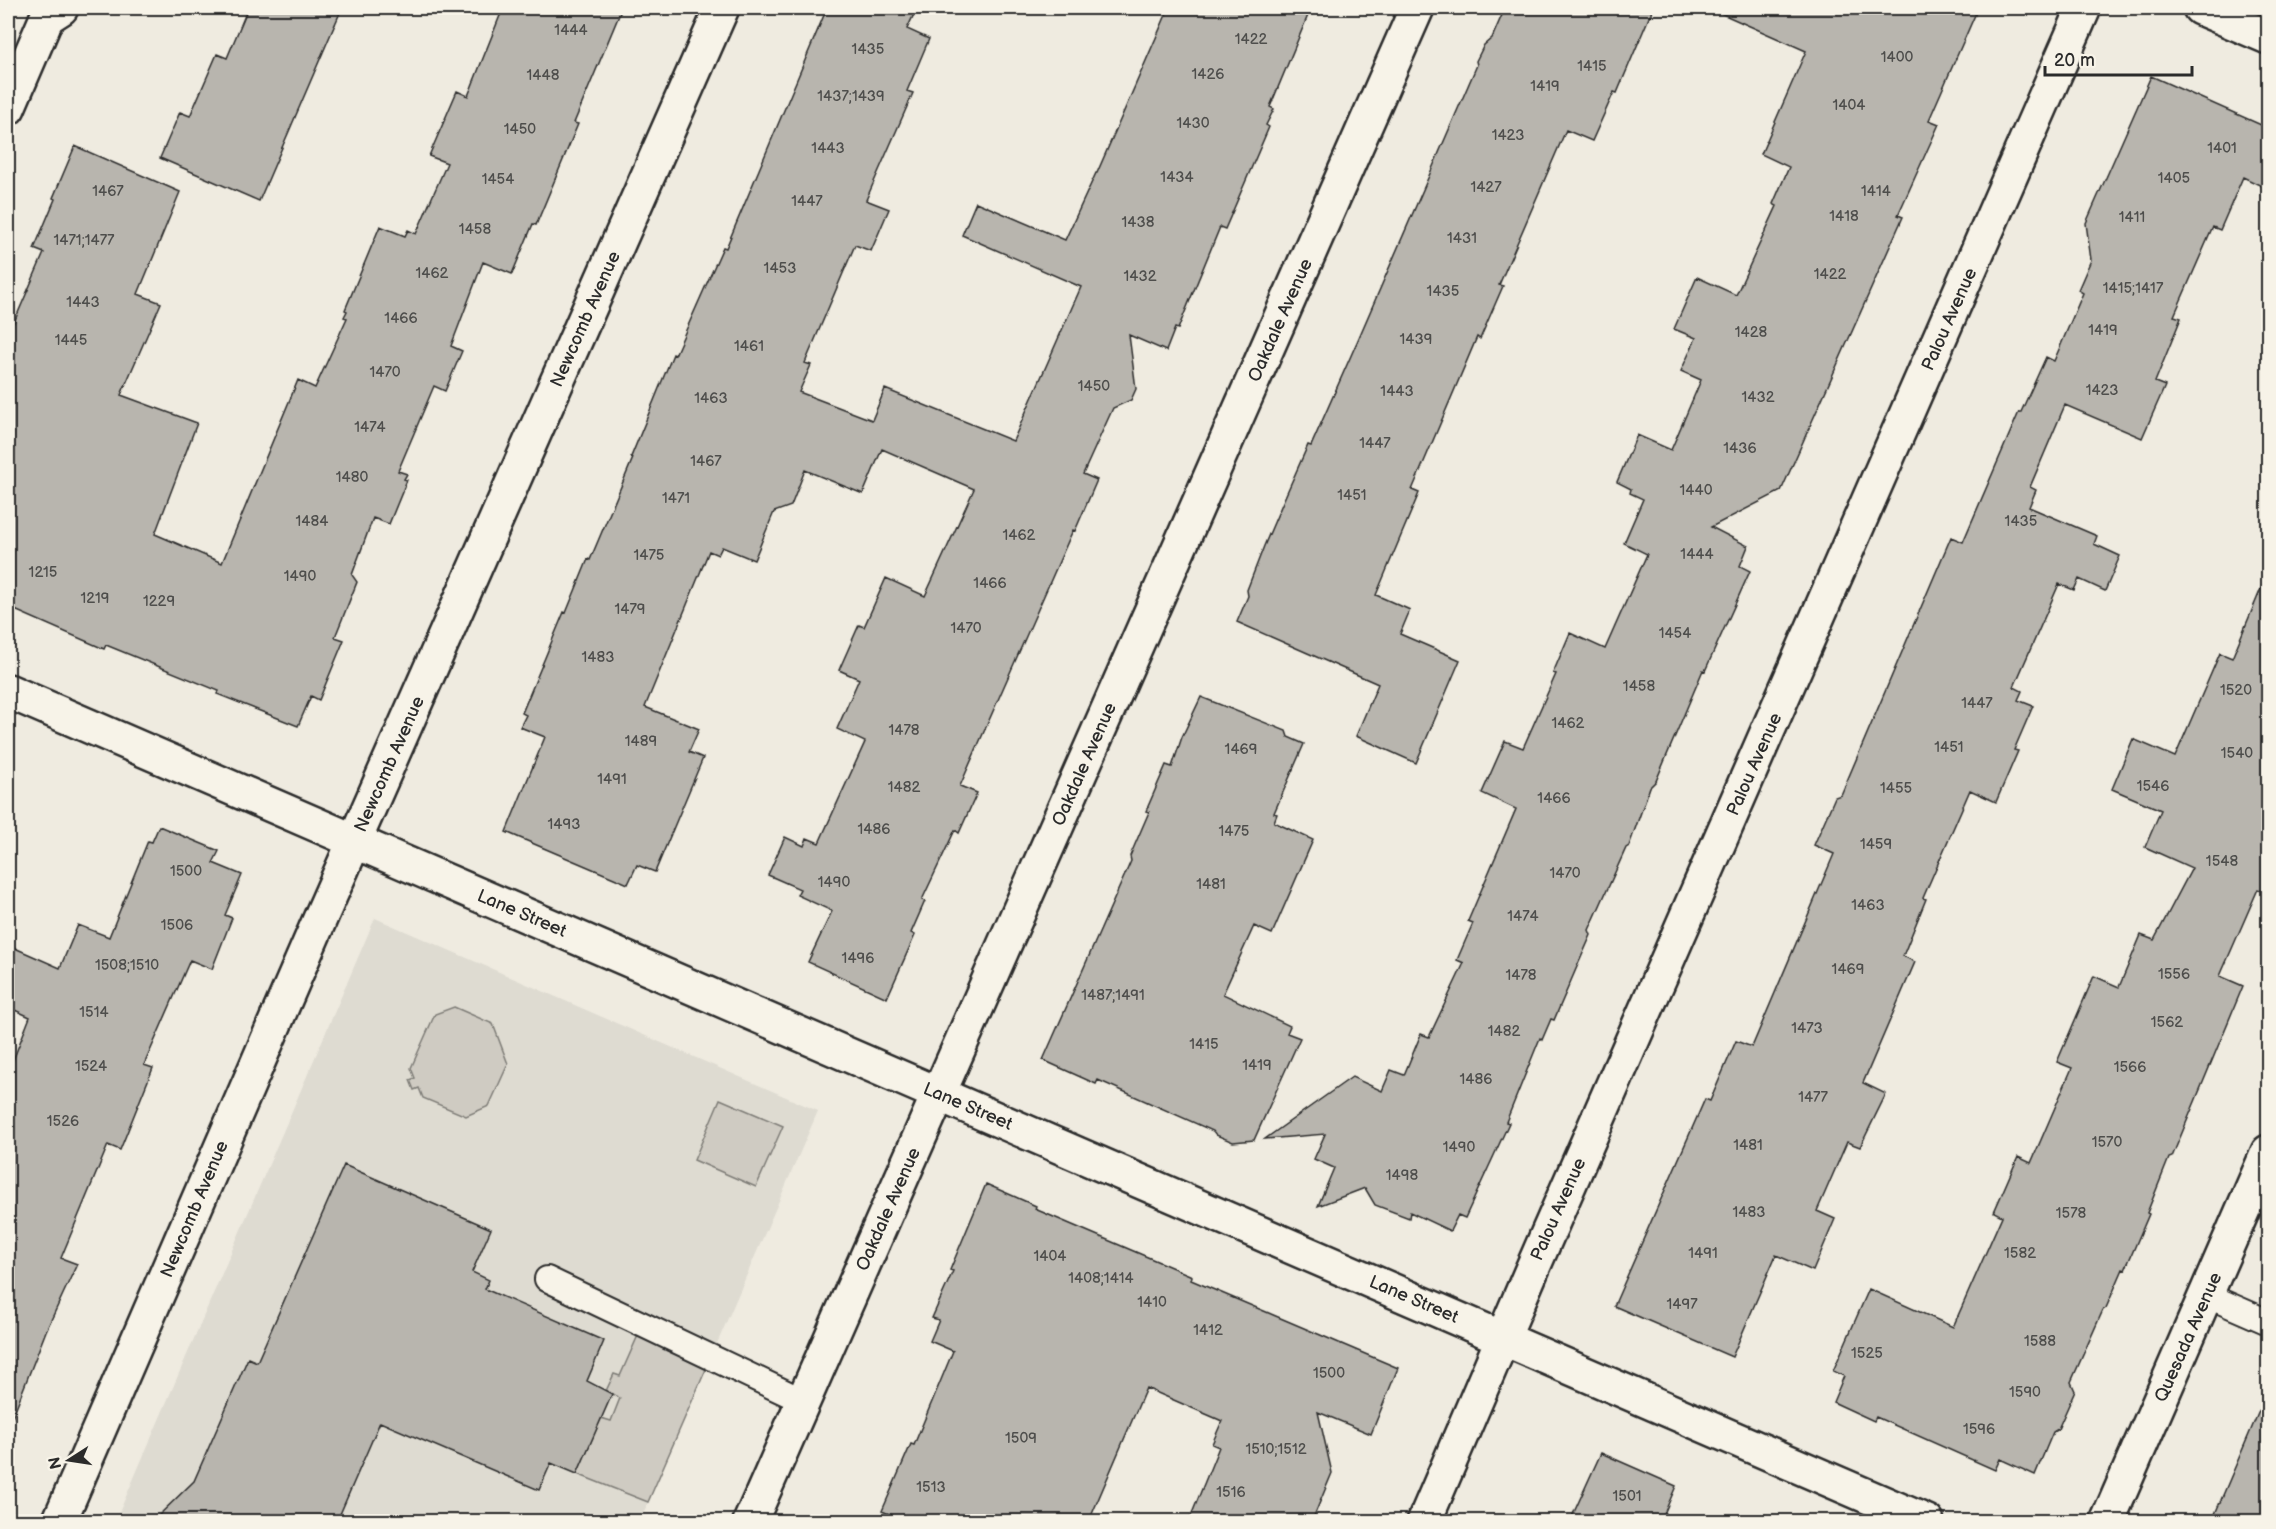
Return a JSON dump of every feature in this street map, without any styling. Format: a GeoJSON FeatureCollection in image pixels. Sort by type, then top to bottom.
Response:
{"type":"FeatureCollection","features":[{"type":"Feature","properties":{"kind":"street"},"geometry":{"type":"LineString","coordinates":[[8,108],[47,16],[61,8]]}},
{"type":"Feature","properties":{"kind":"street","name":"Newcomb Avenue"},"geometry":{"type":"LineString","coordinates":[[59,1521],[355,841],[722,8]]}},
{"type":"Feature","properties":{"kind":"street","name":"Oakdale Avenue"},"geometry":{"type":"LineString","coordinates":[[750,1521],[1417,8]]}},
{"type":"Feature","properties":{"kind":"street","name":"Palou Avenue"},"geometry":{"type":"LineString","coordinates":[[1424,1521],[1502,1337],[2084,8]]}},
{"type":"Feature","properties":{"kind":"street"},"geometry":{"type":"LineString","coordinates":[[2200,8],[2268,37]]}},
{"type":"Feature","properties":{"kind":"street","name":"Lane Street"},"geometry":{"type":"LineString","coordinates":[[8,691],[1928,1521]]}},
{"type":"Feature","properties":{"kind":"street","name":"Quesada Avenue"},"geometry":{"type":"LineString","coordinates":[[2107,1521],[2268,1152]]}},
{"type":"Feature","properties":{"kind":"lane"},"geometry":{"type":"LineString","coordinates":[[547,1279],[803,1401]]}},
{"type":"Feature","properties":{"kind":"lane"},"geometry":{"type":"LineString","coordinates":[[2206,1295],[2268,1322]]}},
{"type":"Feature","properties":{"kind":"shaded area"},"geometry":{"type":"Polygon","coordinates":[[[375,918],[818,1111],[640,1521],[115,1522],[375,918]]]}},
{"type":"Feature","properties":{"kind":"shaded area"},"geometry":{"type":"Polygon","coordinates":[[[454,1007],[493,1024],[508,1064],[489,1106],[466,1116],[423,1098],[419,1088],[414,1090],[410,1080],[415,1078],[411,1068],[435,1014],[454,1007]]]}},
{"type":"Feature","properties":{"kind":"shaded area"},"geometry":{"type":"Polygon","coordinates":[[[720,1099],[783,1126],[756,1187],[694,1160],[720,1099]]]}},
{"type":"Feature","properties":{"kind":"shaded area"},"geometry":{"type":"Polygon","coordinates":[[[640,1331],[710,1360],[648,1502],[577,1474],[601,1418],[611,1421],[620,1398],[606,1391],[614,1374],[620,1376],[640,1331]]]}},
{"type":"Feature","properties":{"kind":"building"},"geometry":{"type":"Polygon","coordinates":[[[248,8],[342,8],[259,201],[160,158],[180,112],[190,116],[217,54],[227,58],[248,8]]]}},
{"type":"Feature","properties":{"kind":"building"},"geometry":{"type":"Polygon","coordinates":[[[503,8],[622,8],[574,123],[578,124],[536,225],[533,224],[512,274],[483,262],[451,346],[462,351],[445,391],[434,386],[398,471],[407,474],[404,479],[407,480],[389,524],[373,518],[352,575],[357,582],[335,637],[344,640],[319,700],[311,696],[298,726],[217,694],[219,691],[106,645],[104,649],[8,607],[8,336],[44,253],[34,249],[75,146],[180,192],[138,294],[161,303],[121,395],[197,423],[155,534],[222,563],[298,380],[315,388],[347,318],[344,317],[347,311],[345,310],[380,226],[405,236],[408,230],[416,234],[447,163],[429,156],[457,91],[468,96],[503,8]]]}},
{"type":"Feature","properties":{"kind":"building"},"geometry":{"type":"Polygon","coordinates":[[[827,8],[917,8],[907,29],[929,39],[907,91],[913,93],[866,200],[889,209],[871,251],[855,245],[805,363],[811,365],[799,392],[872,420],[885,389],[1013,441],[1081,287],[962,235],[976,202],[1065,240],[1169,8],[1311,8],[1270,107],[1274,109],[1266,125],[1269,127],[1225,229],[1220,227],[1178,329],[1175,328],[1166,351],[1129,335],[1136,389],[1131,400],[1113,408],[1083,474],[1097,480],[960,786],[977,793],[959,833],[955,830],[922,900],[925,901],[911,933],[915,935],[887,998],[808,962],[832,911],[797,895],[800,889],[768,875],[785,837],[804,846],[807,838],[819,843],[865,742],[837,729],[859,679],[839,670],[859,625],[864,627],[886,578],[925,596],[974,489],[882,449],[863,494],[805,470],[791,506],[774,512],[754,560],[722,547],[718,555],[709,551],[645,707],[699,729],[689,752],[703,758],[655,872],[637,865],[628,884],[506,832],[545,737],[520,727],[526,715],[522,713],[564,612],[566,613],[588,559],[590,560],[633,458],[631,457],[673,354],[675,355],[723,247],[726,248],[827,8]]]}},
{"type":"Feature","properties":{"kind":"building"},"geometry":{"type":"Polygon","coordinates":[[[1505,8],[1653,8],[1617,93],[1614,92],[1592,141],[1566,130],[1499,285],[1503,286],[1480,339],[1477,337],[1412,490],[1419,493],[1376,595],[1410,610],[1400,634],[1460,660],[1416,763],[1356,736],[1378,684],[1237,622],[1248,596],[1247,590],[1285,497],[1308,445],[1311,446],[1357,342],[1477,65],[1476,61],[1484,45],[1492,38],[1505,8]]]}},
{"type":"Feature","properties":{"kind":"building"},"geometry":{"type":"Polygon","coordinates":[[[1709,8],[1978,8],[1929,120],[1939,124],[1898,215],[1903,217],[1781,491],[1711,527],[1748,546],[1740,566],[1750,571],[1705,671],[1703,670],[1656,781],[1650,787],[1629,846],[1626,848],[1589,930],[1591,935],[1554,1020],[1551,1019],[1542,1040],[1540,1038],[1506,1122],[1509,1123],[1465,1218],[1458,1215],[1450,1231],[1410,1212],[1409,1218],[1375,1205],[1365,1188],[1318,1206],[1334,1168],[1314,1159],[1325,1134],[1265,1139],[1352,1077],[1382,1091],[1391,1070],[1404,1075],[1421,1034],[1429,1037],[1464,963],[1457,960],[1473,923],[1468,921],[1516,809],[1482,793],[1505,741],[1523,748],[1556,674],[1553,673],[1570,633],[1605,649],[1647,554],[1624,543],[1643,499],[1630,493],[1631,489],[1617,482],[1637,435],[1671,450],[1701,380],[1681,371],[1696,338],[1674,329],[1697,277],[1736,295],[1777,206],[1773,204],[1789,167],[1761,154],[1806,51],[1709,8]]]}},
{"type":"Feature","properties":{"kind":"building"},"geometry":{"type":"Polygon","coordinates":[[[2151,76],[2268,128],[2268,189],[2243,177],[2220,230],[2213,227],[2174,316],[2181,318],[2155,382],[2165,386],[2142,438],[2065,405],[2030,487],[2036,490],[2029,507],[2097,536],[2094,544],[2120,556],[2105,591],[2079,579],[2074,590],[2059,584],[2014,687],[2022,691],[2018,700],[2033,706],[2014,750],[2018,751],[1996,802],[1970,790],[1923,898],[1926,899],[1903,956],[1915,962],[1863,1083],[1886,1094],[1860,1147],[1847,1142],[1817,1211],[1835,1219],[1813,1271],[1776,1255],[1732,1357],[1614,1306],[1705,1099],[1710,1101],[1736,1041],[1752,1047],[1834,854],[1814,845],[1835,797],[1841,795],[1951,537],[1963,542],[2019,412],[2046,357],[2054,361],[2083,293],[2078,290],[2091,260],[2086,223],[2151,76]]]}},
{"type":"Feature","properties":{"kind":"building"},"geometry":{"type":"Polygon","coordinates":[[[2268,572],[2268,894],[2258,889],[2220,976],[2243,986],[2172,1157],[2169,1158],[2147,1213],[2149,1214],[2125,1270],[2123,1269],[2106,1308],[2103,1310],[2071,1382],[2075,1391],[2058,1429],[2053,1432],[2035,1475],[2000,1459],[1995,1470],[1876,1417],[1874,1421],[1833,1402],[1844,1376],[1833,1371],[1869,1289],[1953,1327],[2002,1216],[1994,1212],[2018,1157],[2031,1163],[2072,1068],[2057,1062],[2094,976],[2119,987],[2141,935],[2154,940],[2192,868],[2145,847],[2161,810],[2112,789],[2133,739],[2175,757],[2220,653],[2232,658],[2268,572]]]}},
{"type":"Feature","properties":{"kind":"building"},"geometry":{"type":"Polygon","coordinates":[[[1201,697],[1286,731],[1288,737],[1304,744],[1274,813],[1277,814],[1274,822],[1313,840],[1272,934],[1254,926],[1223,994],[1290,1026],[1287,1033],[1300,1038],[1254,1140],[1233,1142],[1098,1080],[1096,1084],[1043,1060],[1131,861],[1130,856],[1149,812],[1146,811],[1166,765],[1172,767],[1182,737],[1201,697]]]}},
{"type":"Feature","properties":{"kind":"building"},"geometry":{"type":"Polygon","coordinates":[[[159,826],[219,851],[213,863],[242,875],[225,915],[232,918],[212,969],[190,960],[144,1065],[153,1068],[120,1150],[108,1145],[61,1258],[77,1264],[46,1331],[10,1423],[8,1422],[8,1073],[30,1017],[8,1007],[8,945],[60,968],[78,925],[109,937],[148,841],[152,842],[159,826]]]}},
{"type":"Feature","properties":{"kind":"building"},"geometry":{"type":"Polygon","coordinates":[[[344,1165],[491,1229],[472,1272],[489,1280],[485,1289],[604,1341],[587,1381],[612,1394],[577,1474],[551,1463],[539,1490],[380,1422],[337,1521],[153,1521],[194,1481],[248,1358],[257,1362],[344,1165]]]}},
{"type":"Feature","properties":{"kind":"building"},"geometry":{"type":"Polygon","coordinates":[[[986,1184],[1036,1206],[1035,1209],[1192,1276],[1191,1280],[1398,1368],[1371,1434],[1318,1412],[1332,1473],[1312,1521],[1189,1521],[1219,1447],[1212,1444],[1222,1421],[1146,1388],[1089,1521],[906,1521],[882,1511],[911,1444],[914,1445],[953,1351],[930,1341],[939,1320],[932,1318],[953,1271],[950,1270],[986,1184]]]}},
{"type":"Feature","properties":{"kind":"building"},"geometry":{"type":"Polygon","coordinates":[[[2268,1390],[2268,1521],[2212,1521],[2268,1390]]]}},
{"type":"Feature","properties":{"kind":"building"},"geometry":{"type":"Polygon","coordinates":[[[1601,1453],[1676,1486],[1661,1521],[1570,1521],[1601,1453]]]}}]}
